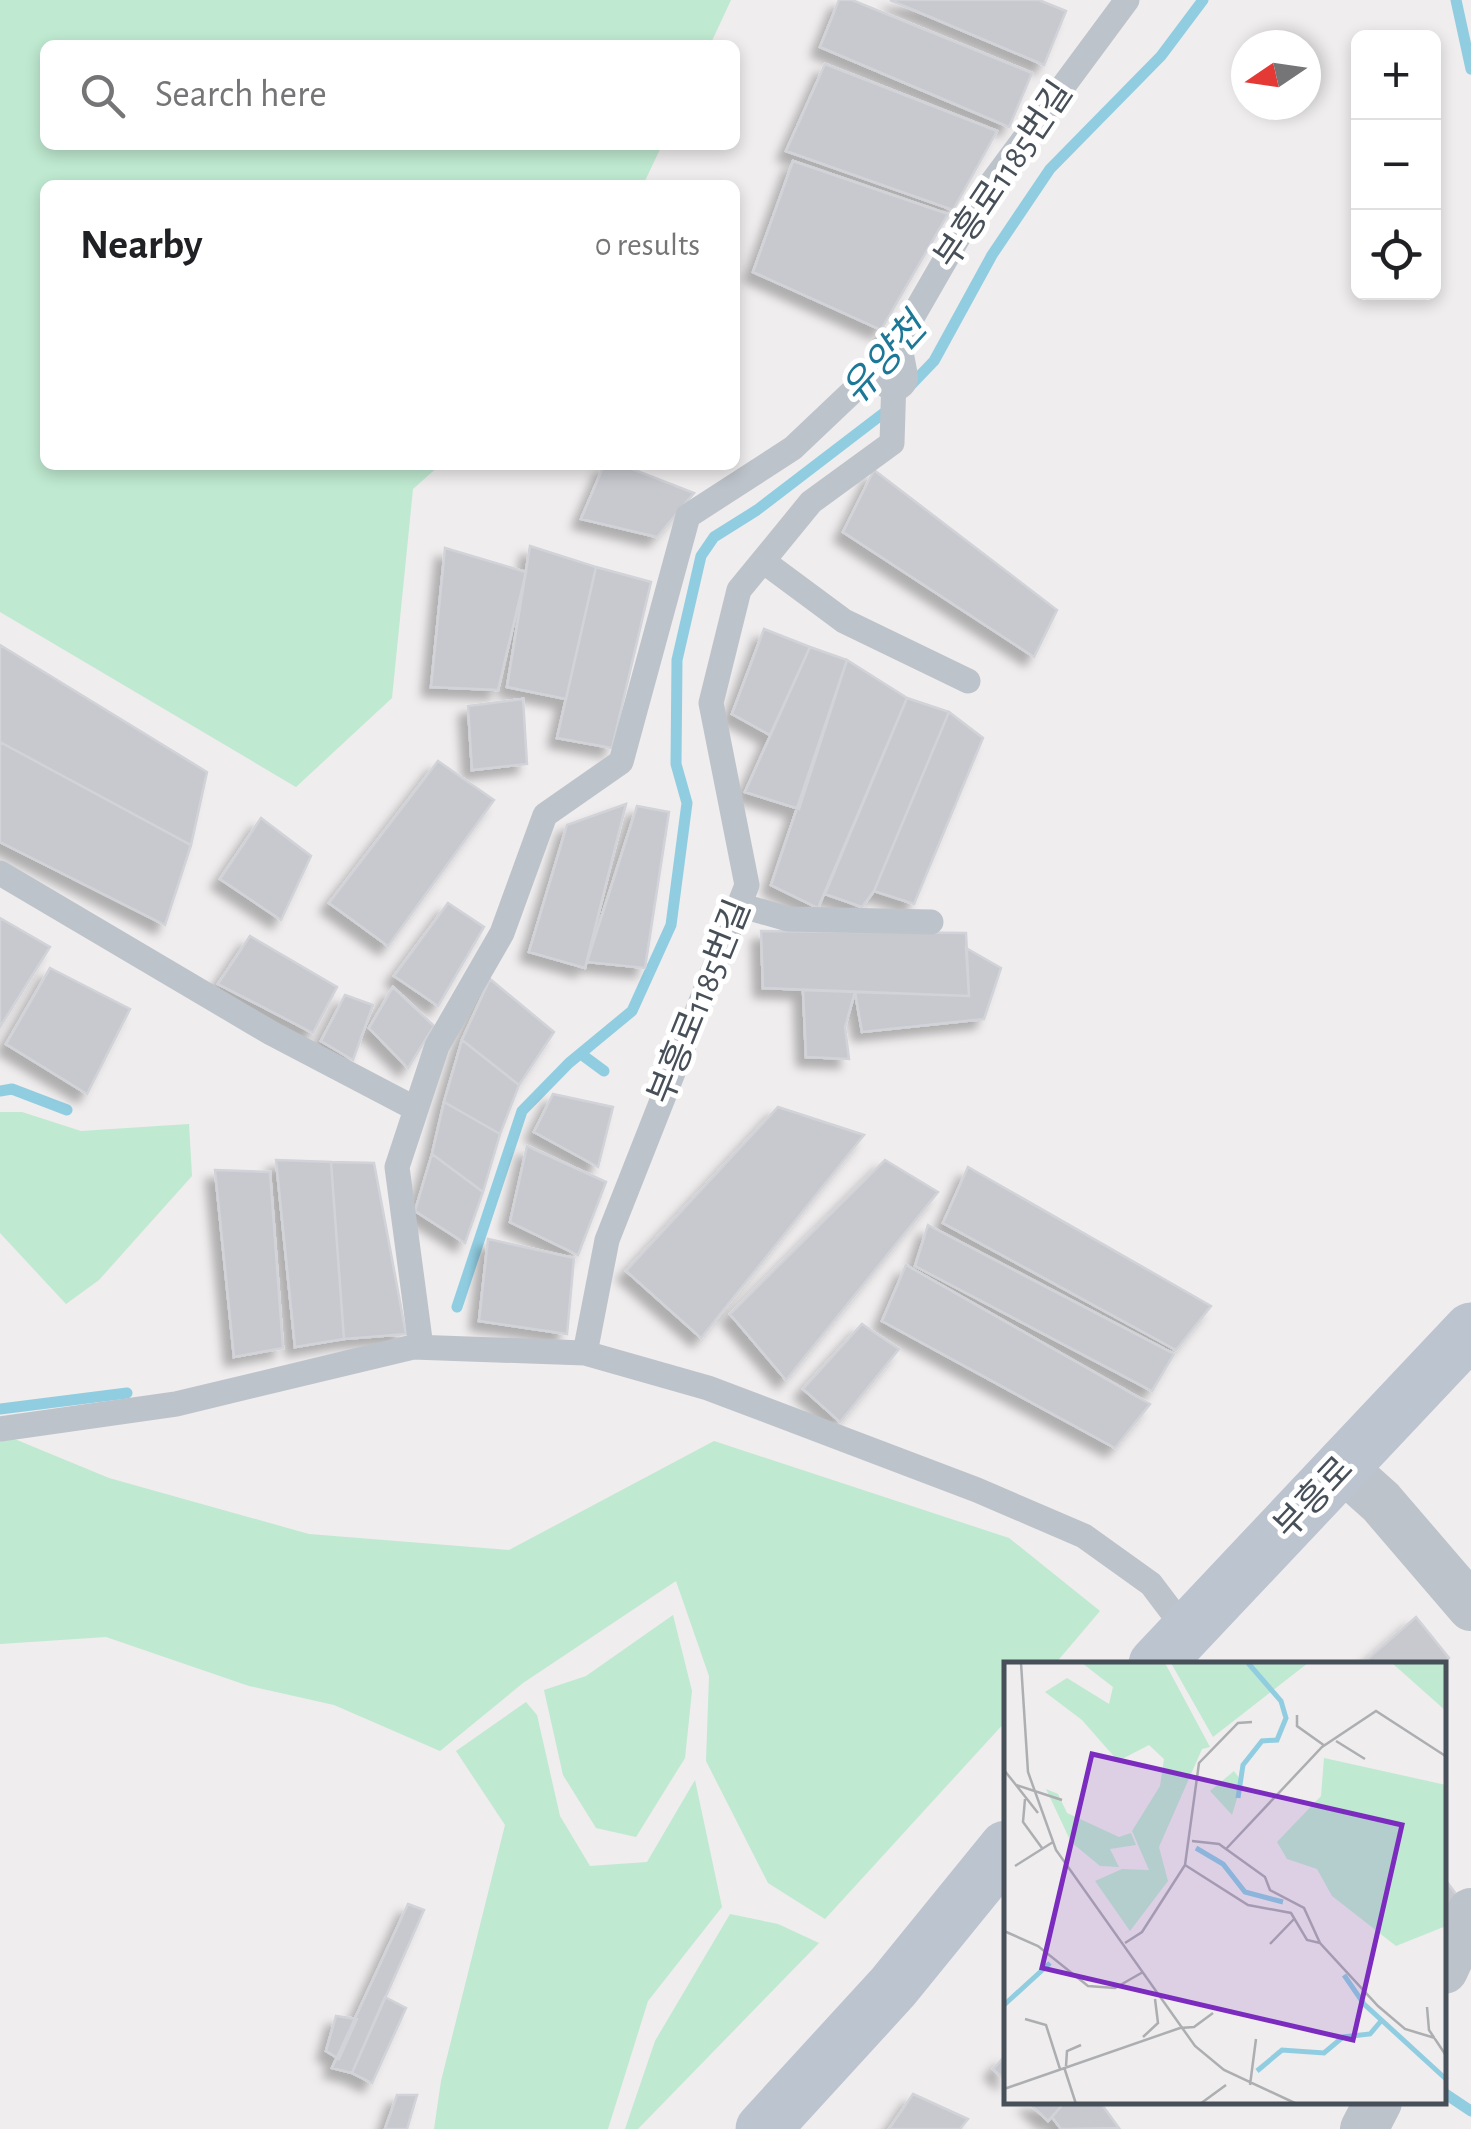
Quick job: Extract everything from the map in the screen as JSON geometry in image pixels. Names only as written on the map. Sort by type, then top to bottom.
[{"type":"main road","name":"부흥로","points":[[1170,1646],[1471,1330]]},
{"type":"main road","points":[[1392,1414],[1471,1366]]},
{"type":"main road","points":[[763,2129],[893,1987],[1004,1850]]},
{"type":"street","points":[[1343,1468],[1381,1502],[1471,1607]]},
{"type":"street","points":[[1446,1966],[1471,1912]]},
{"type":"street","points":[[1364,2129],[1377,2104]]},
{"type":"lane","name":"부흥로1185번길","points":[[422,1347],[397,1166],[437,1046],[502,933],[545,815],[621,762],[688,516],[794,448],[892,367],[982,196],[1128,0]]},
{"type":"lane","name":"부흥로1185번길","points":[[585,1353],[607,1240],[748,884],[711,702],[739,590],[811,502],[892,440],[892,367]]},
{"type":"lane","points":[[763,560],[844,620],[968,681]]},
{"type":"lane","points":[[0,873],[271,1033],[416,1109]]},
{"type":"lane","points":[[739,905],[788,919],[931,922]]},
{"type":"lane","points":[[0,1429],[176,1404],[422,1347],[585,1353],[708,1388],[977,1490],[1084,1536],[1151,1584],[1170,1646]]},
{"type":"green space","points":[[0,0],[731,0],[712,40],[40,40],[40,150],[660,150],[645,180],[40,180],[40,470],[434,470],[413,489],[392,698],[296,787],[0,612]]},
{"type":"green space","points":[[0,1112],[22,1112],[81,1131],[189,1124],[192,1176],[99,1280],[66,1304],[0,1233]]},
{"type":"green space","points":[[0,1433],[109,1478],[309,1534],[509,1550],[714,1441],[1009,1538],[1100,1611],[1057,1662],[1004,1662],[1004,1723],[825,1919],[768,1883],[706,1761],[709,1676],[676,1581],[523,1683],[440,1751],[334,1705],[249,1686],[106,1637],[0,1644]]},
{"type":"green space","points":[[673,1615],[692,1691],[685,1758],[636,1837],[596,1828],[563,1775],[544,1690],[586,1676]]},
{"type":"green space","points":[[526,1702],[537,1715],[560,1816],[590,1866],[647,1862],[695,1780],[722,1907],[648,2001],[608,2129],[434,2129],[441,2081],[505,1825],[456,1751]]},
{"type":"green space","points":[[730,1914],[778,1924],[819,1943],[638,2129],[625,2129],[655,2041]]},
{"type":"building","points":[[839,0],[852,0],[1032,73],[1009,127],[820,47]]},
{"type":"building","points":[[890,0],[1039,0],[1066,11],[1044,65]]},
{"type":"building","points":[[825,64],[997,131],[953,210],[786,151]]},
{"type":"building","points":[[793,161],[948,214],[881,330],[753,272]]},
{"type":"building","points":[[602,470],[635,470],[694,493],[657,537],[581,519]]},
{"type":"building","points":[[874,470],[1057,610],[1034,657],[843,532]]},
{"type":"building","points":[[530,546],[596,567],[566,699],[507,687]]},
{"type":"building","points":[[445,548],[526,572],[498,690],[431,687]]},
{"type":"building","points":[[596,567],[651,582],[612,748],[557,738]]},
{"type":"building","points":[[764,629],[810,647],[770,735],[732,714]]},
{"type":"building","points":[[0,645],[207,772],[191,845],[0,742]]},
{"type":"building","points":[[810,647],[847,660],[799,809],[745,792]]},
{"type":"building","points":[[847,660],[907,698],[818,908],[771,885]]},
{"type":"building","points":[[907,698],[949,712],[874,891],[862,907],[825,894]]},
{"type":"building","points":[[523,699],[527,764],[472,770],[468,706]]},
{"type":"building","points":[[949,712],[983,738],[914,904],[874,891]]},
{"type":"building","points":[[0,742],[191,845],[165,925],[0,842]]},
{"type":"building","points":[[438,761],[494,800],[388,946],[329,903]]},
{"type":"building","points":[[626,804],[585,968],[529,952],[567,825]]},
{"type":"building","points":[[637,806],[669,812],[645,968],[587,962]]},
{"type":"building","points":[[261,818],[311,856],[281,920],[220,879]]},
{"type":"building","points":[[448,903],[484,927],[438,1006],[394,976]]},
{"type":"building","points":[[0,918],[50,947],[0,1027]]},
{"type":"building","points":[[761,931],[966,933],[969,996],[763,988]]},
{"type":"building","points":[[250,936],[337,987],[313,1033],[218,984]]},
{"type":"building","points":[[966,948],[1001,968],[984,1019],[862,1032],[855,992],[969,996]]},
{"type":"building","points":[[50,968],[130,1009],[87,1094],[6,1044]]},
{"type":"building","points":[[490,979],[554,1032],[519,1085],[462,1040]]},
{"type":"building","points":[[393,987],[434,1026],[408,1068],[369,1028]]},
{"type":"building","points":[[803,990],[855,992],[845,1027],[849,1059],[806,1057]]},
{"type":"building","points":[[345,995],[373,1005],[353,1060],[321,1041]]},
{"type":"building","points":[[462,1040],[519,1085],[500,1134],[444,1102]]},
{"type":"building","points":[[553,1094],[613,1107],[598,1167],[534,1132]]},
{"type":"building","points":[[444,1102],[500,1134],[483,1192],[432,1154]]},
{"type":"building","points":[[778,1107],[864,1135],[701,1338],[626,1271]]},
{"type":"building","points":[[527,1146],[606,1182],[578,1255],[510,1222]]},
{"type":"building","points":[[432,1154],[483,1192],[465,1243],[415,1211]]},
{"type":"building","points":[[276,1160],[331,1162],[344,1339],[295,1347]]},
{"type":"building","points":[[885,1160],[938,1192],[786,1380],[730,1314]]},
{"type":"building","points":[[331,1162],[374,1163],[406,1334],[344,1339]]},
{"type":"building","points":[[968,1167],[1211,1306],[1176,1350],[943,1223]]},
{"type":"building","points":[[215,1170],[270,1172],[283,1348],[234,1357]]},
{"type":"building","points":[[928,1225],[1174,1354],[1152,1391],[915,1266]]},
{"type":"building","points":[[488,1239],[574,1258],[567,1334],[479,1321]]},
{"type":"building","points":[[906,1265],[1150,1404],[1115,1448],[882,1321]]},
{"type":"building","points":[[862,1324],[899,1349],[840,1422],[803,1389]]},
{"type":"building","points":[[1416,1617],[1449,1658],[1445,1662],[1364,1662]]},
{"type":"building","points":[[1446,1881],[1459,1898],[1446,1912]]},
{"type":"building","points":[[408,1904],[424,1910],[352,2073],[332,2068]]},
{"type":"building","points":[[385,1997],[406,2008],[372,2083],[352,2073]]},
{"type":"building","points":[[336,2016],[357,2019],[339,2059],[326,2051]]},
{"type":"building","points":[[1004,2057],[1004,2079],[993,2069]]},
{"type":"building","points":[[913,2094],[968,2119],[960,2129],[889,2129]]},
{"type":"building","points":[[397,2095],[417,2095],[407,2129],[385,2129]]},
{"type":"building","points":[[1030,2104],[1063,2104],[1048,2121]]},
{"type":"building","points":[[1063,2104],[1101,2104],[1119,2128],[1061,2129],[1052,2117]]},
{"type":"waterway","name":"유양천","points":[[908,388],[934,361],[992,255],[1050,169],[1161,56],[1203,0]]},
{"type":"waterway","points":[[1456,0],[1471,69]]},
{"type":"waterway","points":[[457,1307],[522,1111],[569,1063],[632,1011],[671,925],[687,803],[676,764],[677,660],[701,556],[714,537],[757,510],[889,409]]},
{"type":"waterway","points":[[581,1054],[604,1071]]},
{"type":"waterway","name":"유양천","points":[[0,1091],[12,1089],[67,1110]]},
{"type":"waterway","points":[[0,1409],[127,1393]]},
{"type":"waterway","points":[[1446,2094],[1471,2111]]}]
